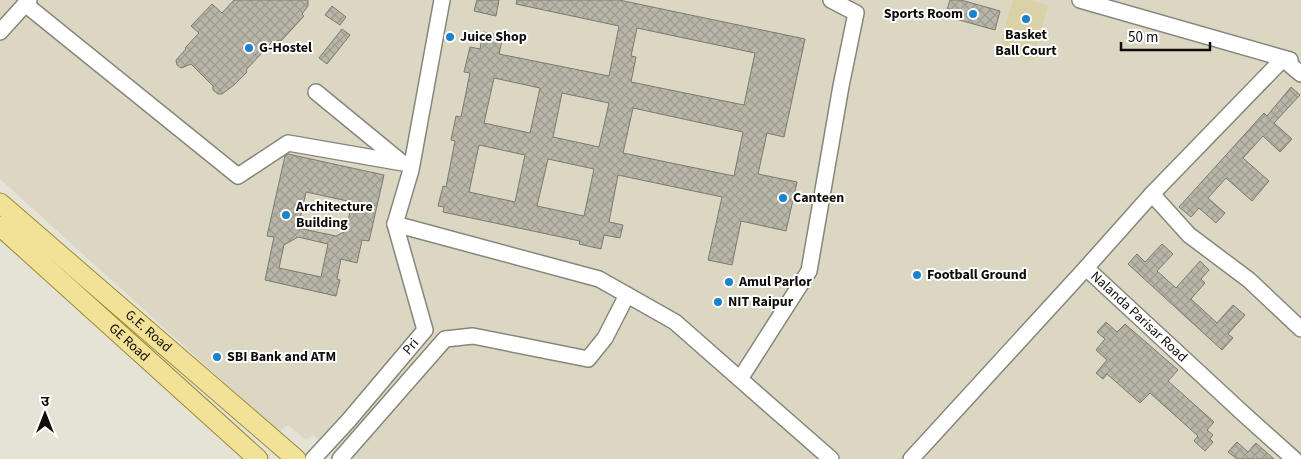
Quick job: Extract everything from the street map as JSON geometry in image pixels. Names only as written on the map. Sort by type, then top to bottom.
[{"type":"main road","name":"G.E. Road","points":[[0,203],[296,459]]},
{"type":"main road","name":"GE Road","points":[[0,226],[258,459]]},
{"type":"lane","points":[[442,0],[395,224],[599,279],[675,322],[831,459]]},
{"type":"lane","points":[[740,379],[810,271],[841,86],[856,13],[831,0]]},
{"type":"lane","points":[[1080,0],[1301,63]]},
{"type":"lane","points":[[0,32],[27,2],[238,176],[288,142],[407,166]]},
{"type":"lane","points":[[1283,59],[1301,74]]},
{"type":"lane","points":[[1086,268],[1152,194],[1283,59]]},
{"type":"lane","points":[[316,92],[407,166]]},
{"type":"lane","points":[[1152,194],[1189,236],[1249,280],[1301,329]]},
{"type":"lane","name":"Pri","points":[[313,459],[425,330],[395,224]]},
{"type":"lane","name":"Nalanda Parisar Road","points":[[910,459],[1086,268],[1294,459]]},
{"type":"lane","points":[[425,330],[445,339],[473,336],[588,359],[605,338],[627,295]]},
{"type":"lane","points":[[340,459],[445,339]]},
{"type":"shaded area","name":"NIT Raipur","points":[[0,0],[1301,0],[1301,459],[339,459],[313,435],[306,440],[288,425],[279,432],[0,179]]},
{"type":"shaded area","name":"Basket Ball Court","points":[[1013,0],[1029,0],[1048,5],[1033,60],[999,50]]},
{"type":"building","name":"G-Hostel","points":[[234,0],[308,0],[308,6],[302,14],[304,16],[280,42],[278,40],[274,45],[272,42],[234,85],[222,94],[218,94],[213,90],[213,86],[191,64],[181,68],[177,65],[176,60],[199,33],[191,26],[212,4],[222,13]]},
{"type":"building","points":[[477,0],[499,0],[496,16],[474,11]]},
{"type":"building","points":[[517,0],[619,0],[805,39],[784,137],[767,133],[758,174],[797,182],[786,231],[741,221],[732,265],[708,260],[722,197],[618,175],[609,222],[623,225],[620,238],[604,235],[601,249],[579,244],[580,241],[443,212],[444,207],[438,206],[443,186],[446,187],[455,141],[451,140],[456,116],[461,117],[470,73],[464,72],[470,47],[480,49],[483,32],[503,36],[499,54],[609,76],[619,26],[516,4]],"holes":[[[637,28],[755,53],[744,105],[631,82],[636,57],[631,56]],[[494,78],[540,88],[530,133],[484,123]],[[562,93],[609,103],[599,147],[553,137]],[[633,108],[743,132],[734,176],[623,153]],[[479,145],[525,155],[515,202],[469,192]],[[548,159],[594,169],[584,216],[537,206]]]},
{"type":"building","name":"Sports Room","points":[[950,0],[961,0],[1000,11],[995,30],[945,16]]},
{"type":"building","points":[[332,6],[346,17],[340,25],[325,15]]},
{"type":"building","points":[[342,29],[350,35],[327,64],[319,58]]},
{"type":"building","points":[[1291,87],[1300,95],[1274,123],[1292,139],[1280,152],[1263,136],[1243,158],[1269,181],[1252,201],[1226,178],[1208,198],[1225,213],[1216,223],[1199,208],[1191,217],[1179,207],[1264,113],[1267,116]]},
{"type":"building","name":"Architecture Building","points":[[288,154],[384,175],[369,241],[362,240],[357,263],[341,259],[337,279],[340,280],[336,296],[265,280],[274,237],[267,236],[285,156]],"holes":[[[306,192],[352,202],[346,231],[336,236],[298,228]],[[298,237],[328,244],[321,277],[279,268],[284,245]]]},
{"type":"building","points":[[1162,244],[1173,254],[1157,271],[1176,288],[1200,261],[1209,270],[1201,279],[1205,283],[1191,299],[1217,323],[1233,305],[1245,315],[1228,334],[1233,338],[1222,350],[1128,264],[1137,254],[1145,262]]},
{"type":"building","points":[[1106,322],[1117,332],[1125,324],[1178,370],[1168,381],[1214,422],[1207,430],[1213,435],[1210,439],[1213,442],[1205,451],[1194,441],[1198,436],[1150,393],[1140,403],[1107,374],[1103,379],[1096,373],[1107,360],[1096,350],[1105,339],[1097,332]]},
{"type":"building","points":[[1237,442],[1248,452],[1256,443],[1274,459],[1237,459],[1228,452]]},
{"type":"place","name":"Sports Room","points":[[973,14]]},
{"type":"place","name":"Basket Ball Court","points":[[1026,19]]},
{"type":"place","name":"Juice Shop","points":[[450,37]]},
{"type":"place","name":"G-Hostel","points":[[249,48]]},
{"type":"place","name":"Canteen","points":[[783,198]]},
{"type":"place","name":"Architecture Building","points":[[286,215]]},
{"type":"place","name":"Football Ground","points":[[917,275]]},
{"type":"place","name":"Amul Parlor","points":[[729,282]]},
{"type":"place","name":"NIT Raipur","points":[[718,302]]},
{"type":"place","name":"SBI Bank and ATM","points":[[217,357]]}]
